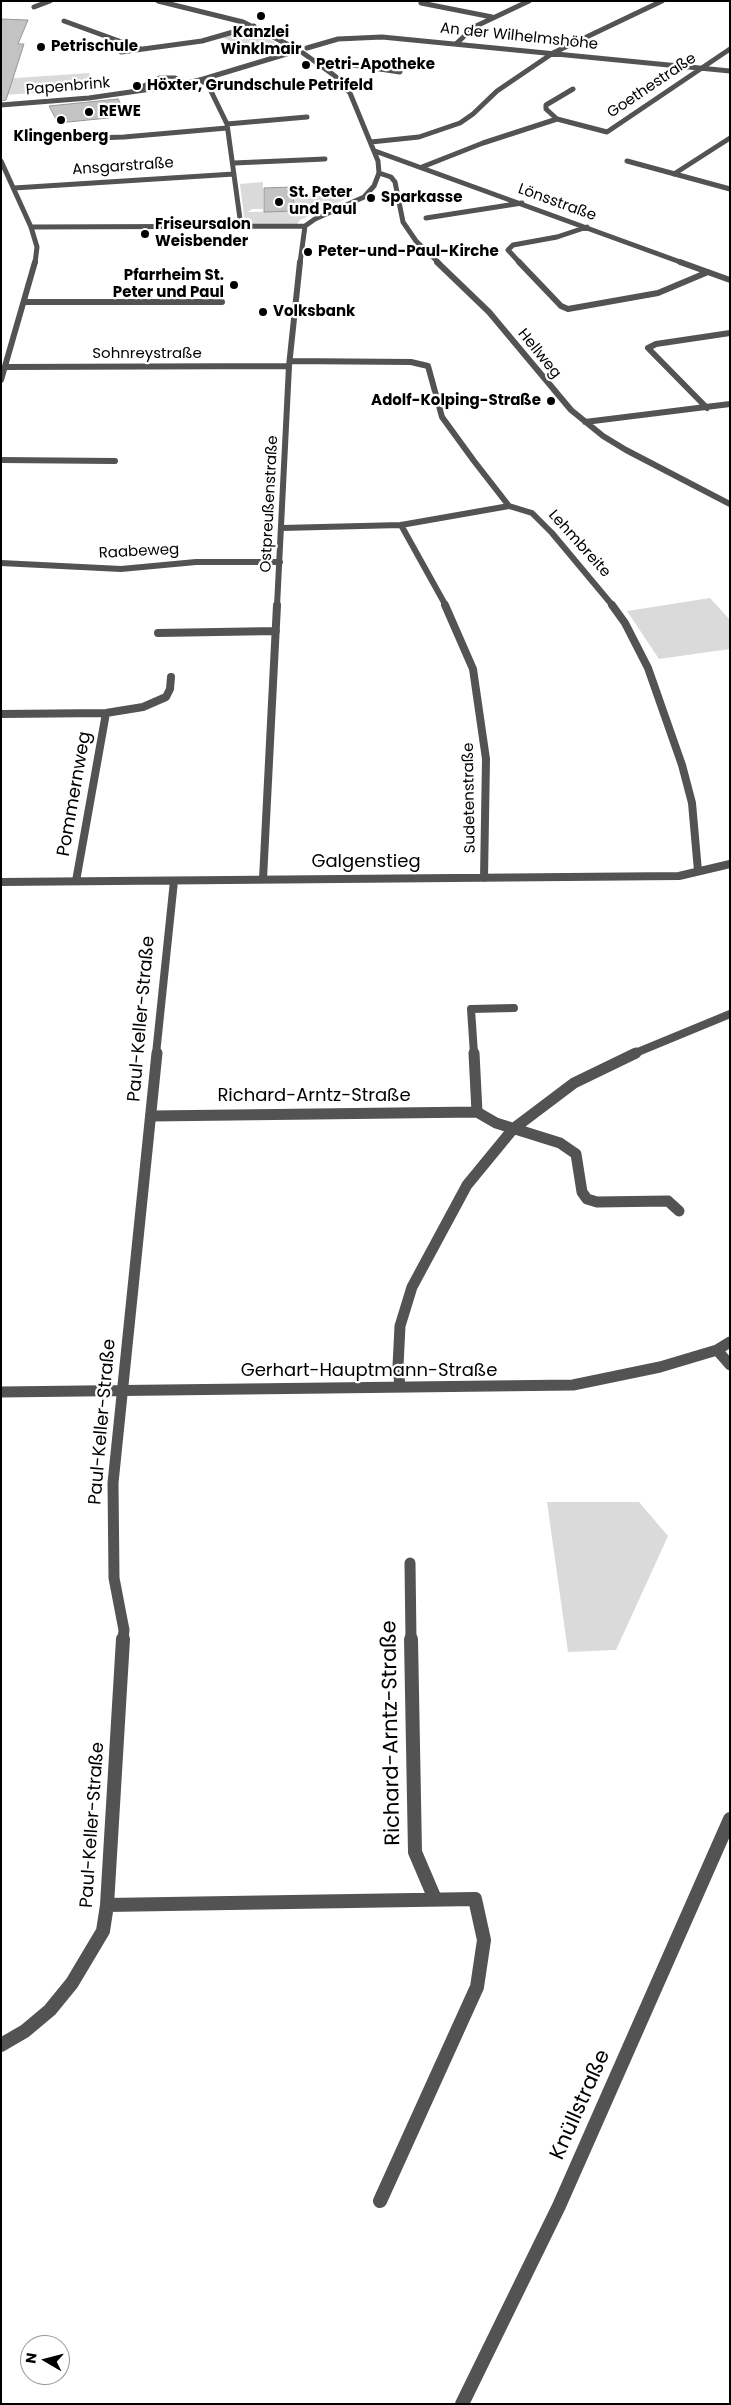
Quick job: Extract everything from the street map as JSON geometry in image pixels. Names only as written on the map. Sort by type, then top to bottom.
[{"type":"street","points":[[34,7],[50,1]]},
{"type":"street","points":[[158,1],[226,16],[254,26],[294,50]]},
{"type":"street","points":[[425,1],[421,3],[492,17]]},
{"type":"street","points":[[457,43],[474,27],[529,1]]},
{"type":"street","points":[[371,142],[419,137],[460,123],[473,114],[497,91],[553,54],[627,16],[662,1]]},
{"type":"street","points":[[64,21],[118,39],[141,49]]},
{"type":"street","points":[[121,52],[202,41],[254,26]]},
{"type":"street","name":"An der Wilhelmshöhe","points":[[294,50],[305,51],[338,38],[367,36],[457,43],[730,71]]},
{"type":"street","name":"Goethestraße","points":[[557,119],[607,132],[730,49]]},
{"type":"street","name":"Papenbrink","points":[[1,105],[89,98],[136,92],[200,80],[294,50]]},
{"type":"street","points":[[30,227],[305,226],[315,219],[364,197],[374,186],[379,173],[375,151],[350,93],[335,76],[305,51]]},
{"type":"street","points":[[321,66],[339,63],[400,72]]},
{"type":"street","name":"Papenbrink","points":[[136,92],[138,89],[160,78],[175,78],[184,83]]},
{"type":"street","points":[[200,80],[208,85],[227,126],[234,163],[241,226]]},
{"type":"street","points":[[422,167],[483,143],[557,119],[546,109],[546,105],[573,89]]},
{"type":"street","points":[[66,139],[124,137],[307,117]]},
{"type":"street","points":[[674,174],[730,138]]},
{"type":"street","name":"Lönsstraße","points":[[375,151],[523,203],[730,280]]},
{"type":"street","points":[[234,163],[325,159]]},
{"type":"street","points":[[1,161],[38,247],[38,255],[24,302],[10,338],[1,380]]},
{"type":"street","points":[[627,161],[730,189]]},
{"type":"street","name":"Hellweg","points":[[379,173],[391,177],[395,182],[403,222],[416,241],[488,312],[555,393],[585,422],[626,450],[730,504]]},
{"type":"street","name":"Ansgarstraße","points":[[14,188],[234,174]]},
{"type":"street","points":[[426,218],[523,203]]},
{"type":"street","name":"Ostpreußenstraße","points":[[263,878],[290,363],[305,226]]},
{"type":"street","points":[[586,227],[556,237],[514,245],[508,250],[561,306],[580,308],[636,298],[680,285],[708,272]]},
{"type":"street","points":[[24,302],[222,302]]},
{"type":"street","points":[[707,408],[648,348],[656,344],[730,333]]},
{"type":"street","points":[[282,528],[401,526],[509,506],[442,417],[428,366],[410,362],[290,363]]},
{"type":"street","name":"Sohnreystraße","points":[[5,367],[290,363]]},
{"type":"street","points":[[585,422],[730,404]]},
{"type":"street","points":[[1,460],[115,461]]},
{"type":"street","name":"Lehmbreite","points":[[509,506],[532,513],[552,533],[601,589],[625,623],[648,668],[682,765],[692,803],[698,871]]},
{"type":"street","name":"Sudetenstraße","points":[[401,526],[441,594],[473,669],[486,758],[484,878]]},
{"type":"street","name":"Raabeweg","points":[[1,563],[122,569],[196,562],[280,562]]},
{"type":"street","points":[[158,633],[276,631]]},
{"type":"street","name":"Pommernweg","points":[[1,714],[106,713],[156,703],[166,697],[170,689],[170,677]]},
{"type":"street","name":"Pommernweg","points":[[76,882],[106,713]]},
{"type":"street","name":"Galgenstieg","points":[[1,882],[174,881],[263,878],[679,876],[730,864]]},
{"type":"street","name":"Paul-Keller-Straße","points":[[1,2044],[24,2031],[50,2010],[72,1983],[103,1931],[107,1904],[124,1630],[114,1578],[113,1483],[142,1191],[152,1116],[174,881]]},
{"type":"street","points":[[478,1112],[471,1009],[514,1008]]},
{"type":"street","points":[[400,1387],[398,1366],[400,1326],[412,1287],[468,1185],[513,1128],[574,1083],[613,1062],[730,1014]]},
{"type":"street","name":"Richard-Arntz-Straße","points":[[152,1116],[478,1112],[496,1123],[560,1143],[576,1154],[582,1192],[587,1199],[597,1202],[668,1201],[679,1211]]},
{"type":"street","name":"Gerhart-Hauptmann-Straße","points":[[1,1392],[123,1389],[534,1387],[573,1385],[660,1367],[716,1350],[730,1342]]},
{"type":"street","points":[[716,1350],[730,1365]]},
{"type":"street","name":"Richard-Arntz-Straße","points":[[410,1562],[415,1852],[435,1899]]},
{"type":"street","name":"Knüllstraße","points":[[462,2404],[560,2206],[730,1819]]},
{"type":"street","points":[[107,1904],[475,1899],[484,1940],[477,1987],[380,2201]]},
{"type":"shaded area","points":[[249,29],[265,36],[283,48],[276,49],[263,44],[246,48],[222,37]]},
{"type":"shaded area","points":[[89,73],[96,89],[2,95],[1,79]]},
{"type":"shaded area","points":[[263,182],[263,209],[252,209],[248,212],[307,211],[306,208],[295,209],[294,196],[354,195],[300,220],[296,225],[245,224],[240,184]]},
{"type":"shaded area","points":[[710,598],[730,620],[730,649],[659,659],[627,611]]},
{"type":"shaded area","points":[[547,1502],[639,1502],[668,1536],[616,1650],[568,1652]]},
{"type":"building","name":"Petrischule","points":[[1,19],[28,20],[18,44],[24,44],[6,100],[1,101]]},
{"type":"building","name":"REWE","points":[[118,99],[128,116],[58,123],[49,106]]},
{"type":"building","name":"St. Peter und Paul","points":[[292,187],[295,211],[264,212],[264,188]]},
{"type":"place","name":"Kanzlei Winklmair","points":[[261,16]]},
{"type":"place","name":"Petrischule","points":[[41,47]]},
{"type":"place","name":"Petri-Apotheke","points":[[306,65]]},
{"type":"place","name":"Höxter, Grundschule Petrifeld","points":[[137,86]]},
{"type":"place","name":"REWE","points":[[89,112]]},
{"type":"place","name":"Klingenberg","points":[[61,120]]},
{"type":"place","name":"Sparkasse","points":[[371,198]]},
{"type":"place","name":"St. Peter und Paul","points":[[279,202]]},
{"type":"place","name":"Friseursalon Weisbender","points":[[145,234]]},
{"type":"place","name":"Peter-und-Paul-Kirche","points":[[308,252]]},
{"type":"place","name":"Pfarrheim St. Peter und Paul","points":[[234,285]]},
{"type":"place","name":"Volksbank","points":[[263,312]]},
{"type":"place","name":"Adolf-Kolping-Straße","points":[[551,401]]}]
